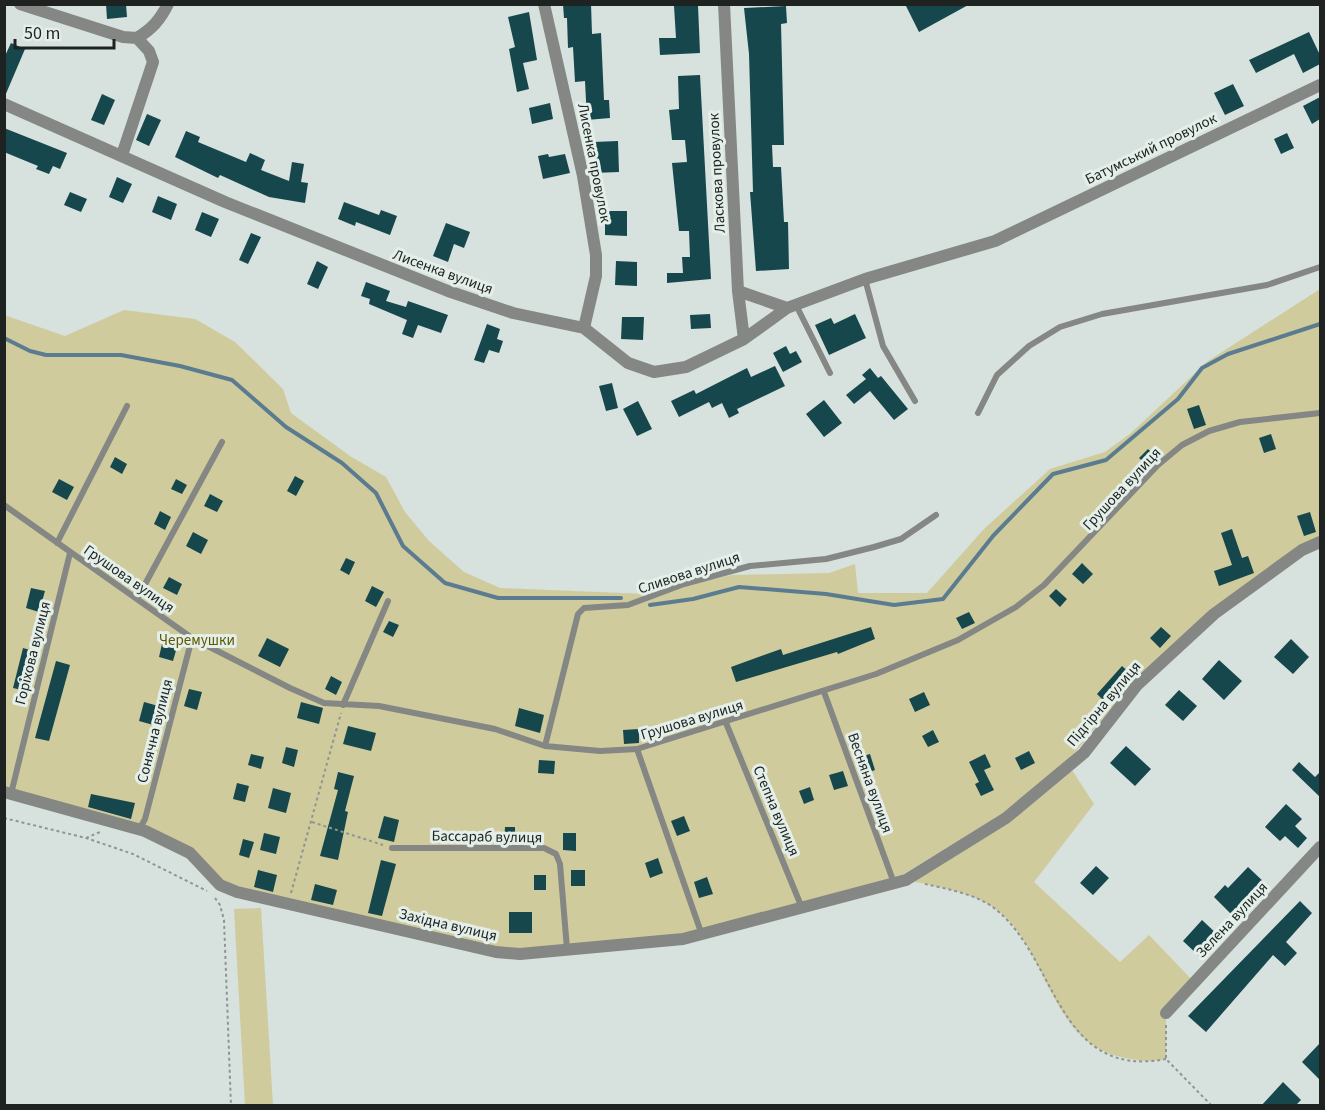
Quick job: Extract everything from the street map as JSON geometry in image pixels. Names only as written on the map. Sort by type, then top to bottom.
[{"type":"street","points":[[20,4],[123,37],[137,38],[149,31],[161,18],[168,4]]},
{"type":"street","name":"Лисенка провулок","points":[[544,4],[583,176],[596,255],[596,276],[584,328]]},
{"type":"street","name":"Ласкова провулок","points":[[724,4],[738,291],[744,339]]},
{"type":"street","points":[[122,154],[153,62],[149,51],[137,38]]},
{"type":"street","name":"Батумський провулок","points":[[865,279],[995,241],[1320,85]]},
{"type":"street","name":"Лисенка вулиця","points":[[4,104],[122,154],[225,202],[448,291],[513,313],[584,328],[628,363],[654,372],[686,367],[744,339],[792,306],[865,279]]},
{"type":"street","points":[[738,291],[792,306]]},
{"type":"street","name":"Підгірна вулиця","points":[[900,881],[1006,818],[1084,753],[1137,685],[1214,614],[1302,550],[1320,542]]},
{"type":"street","name":"Західна вулиця","points":[[8,793],[139,830],[190,853],[220,885],[237,892],[496,952],[520,954],[682,939],[900,881]]},
{"type":"street","name":"Зелена вулиця","points":[[1166,1013],[1320,847]]},
{"type":"lane","points":[[978,413],[998,375],[1029,346],[1060,327],[1102,314],[1267,285],[1320,267]]},
{"type":"lane","points":[[865,279],[883,346],[915,401]]},
{"type":"lane","points":[[792,306],[830,373]]},
{"type":"lane","points":[[57,543],[127,406]]},
{"type":"lane","name":"Грушова вулиця","points":[[4,505],[192,638],[324,703],[379,706],[495,729],[545,746],[600,751],[637,749],[824,692],[928,654],[1016,607],[1059,571],[1158,465],[1182,445],[1209,431],[1240,422],[1320,413]]},
{"type":"lane","points":[[137,599],[222,442]]},
{"type":"lane","name":"Сливова вулиця","points":[[545,746],[578,615],[584,608],[628,605],[684,584],[750,566],[826,560],[901,539],[936,515]]},
{"type":"lane","name":"Горіхова вулиця","points":[[8,793],[70,553]]},
{"type":"lane","points":[[343,705],[388,601]]},
{"type":"lane","name":"Сонячна вулиця","points":[[139,830],[145,819],[192,638]]},
{"type":"lane","name":"Весняна вулиця","points":[[824,692],[900,881]]},
{"type":"lane","name":"Степна вулиця","points":[[726,723],[802,908]]},
{"type":"lane","points":[[637,749],[702,935]]},
{"type":"lane","name":"Бассараб вулиця","points":[[392,848],[544,848],[556,854],[560,864],[567,949]]},
{"type":"path","points":[[287,904],[343,705]]},
{"type":"path","points":[[4,818],[86,838],[133,854],[212,894],[220,906],[224,920],[231,1106]]},
{"type":"path","points":[[310,821],[392,848]]},
{"type":"path","points":[[900,881],[954,891],[993,907],[1020,932],[1060,1008],[1079,1036],[1110,1054],[1146,1063],[1166,1059]]},
{"type":"path","points":[[212,894],[237,892]]},
{"type":"path","points":[[1166,1013],[1166,1059],[1212,1106]]},
{"type":"green space","name":"Черемушки","points":[[1320,289],[1320,537],[1211,610],[1133,682],[1068,761],[1002,814],[902,875],[683,935],[522,949],[498,948],[238,887],[223,881],[194,849],[5,786],[4,315],[65,336],[124,310],[195,319],[235,342],[283,389],[291,413],[350,456],[386,477],[405,512],[429,541],[464,572],[500,588],[646,594],[732,575],[829,573],[855,564],[858,593],[927,593],[984,529],[1050,469],[1105,452],[1131,433],[1208,361]]},
{"type":"green space","points":[[1070,767],[1094,804],[1034,882],[1120,962],[1149,935],[1194,982],[1166,1013],[1166,1059],[1149,1061],[1121,1057],[1097,1047],[1078,1032],[1063,1012],[1026,944],[1012,924],[993,907],[962,893],[906,880],[1006,818]]},
{"type":"green space","points":[[261,908],[273,1105],[245,1105],[234,909]]},
{"type":"building","points":[[106,4],[126,4],[127,17],[107,19]]},
{"type":"building","points":[[563,4],[591,4],[592,34],[601,33],[604,100],[609,100],[610,118],[587,120],[585,81],[575,82],[573,47],[568,48],[567,18],[564,18]]},
{"type":"building","points":[[905,4],[970,4],[919,32]]},
{"type":"building","points":[[698,5],[700,53],[660,55],[659,38],[676,38],[674,6]]},
{"type":"building","points":[[786,6],[787,23],[781,24],[784,145],[772,145],[773,167],[781,167],[784,222],[788,222],[789,269],[756,271],[750,192],[753,192],[749,54],[744,8]]},
{"type":"building","points":[[529,12],[537,60],[523,63],[529,89],[517,92],[509,49],[515,47],[508,17]]},
{"type":"building","points":[[1309,32],[1320,55],[1320,64],[1303,73],[1294,54],[1256,73],[1249,60]]},
{"type":"building","points":[[11,43],[25,49],[5,96],[4,58]]},
{"type":"building","points":[[700,75],[711,279],[667,283],[667,273],[683,273],[682,257],[690,257],[689,231],[679,231],[672,163],[687,162],[685,140],[672,140],[669,110],[679,109],[678,76]]},
{"type":"building","points":[[1233,84],[1244,106],[1225,115],[1214,93]]},
{"type":"building","points":[[102,94],[115,100],[104,125],[91,120]]},
{"type":"building","points":[[1320,97],[1320,119],[1312,124],[1303,106]]},
{"type":"building","points":[[550,103],[553,119],[532,124],[529,108]]},
{"type":"building","points":[[147,114],[161,120],[149,146],[136,140]]},
{"type":"building","points":[[4,128],[67,153],[60,169],[53,166],[49,174],[36,169],[38,166],[4,152]]},
{"type":"building","points":[[186,131],[200,137],[198,142],[246,162],[250,153],[265,160],[261,170],[289,181],[292,162],[304,164],[301,182],[308,183],[305,203],[269,197],[220,175],[218,178],[175,157]]},
{"type":"building","points":[[1287,133],[1294,148],[1281,154],[1274,139]]},
{"type":"building","points":[[618,141],[619,172],[594,173],[593,142]]},
{"type":"building","points":[[548,154],[549,157],[565,154],[570,173],[543,179],[538,156]]},
{"type":"building","points":[[117,177],[132,184],[123,203],[109,197]]},
{"type":"building","points":[[70,192],[87,199],[81,212],[64,205]]},
{"type":"building","points":[[158,196],[177,204],[171,220],[152,212]]},
{"type":"building","points":[[344,202],[379,215],[381,210],[397,216],[390,235],[356,222],[355,226],[338,219]]},
{"type":"building","points":[[605,211],[627,211],[627,236],[605,235]]},
{"type":"building","points":[[202,212],[219,219],[211,237],[195,230]]},
{"type":"building","points":[[446,223],[470,232],[464,248],[454,244],[448,262],[433,256]]},
{"type":"building","points":[[251,233],[261,237],[248,264],[239,260]]},
{"type":"building","points":[[317,261],[328,267],[318,289],[307,284]]},
{"type":"building","points":[[616,261],[637,262],[637,286],[615,285]]},
{"type":"building","points":[[366,282],[390,291],[386,301],[406,307],[408,301],[448,315],[441,333],[418,325],[413,338],[402,334],[407,320],[369,304],[370,299],[361,296]]},
{"type":"building","points":[[710,314],[711,328],[691,329],[690,315]]},
{"type":"building","points":[[855,314],[866,338],[829,355],[815,325],[831,318],[834,324]]},
{"type":"building","points":[[622,317],[644,317],[643,340],[621,339]]},
{"type":"building","points":[[487,324],[500,329],[497,339],[503,341],[499,353],[489,350],[484,363],[474,360]]},
{"type":"building","points":[[786,346],[790,354],[796,351],[802,362],[783,372],[773,353]]},
{"type":"building","points":[[775,366],[785,386],[737,409],[739,413],[729,418],[722,403],[712,408],[709,402],[679,417],[671,401],[694,390],[696,394],[747,368],[751,377]]},
{"type":"building","points":[[870,368],[878,378],[881,376],[908,409],[894,420],[870,391],[854,404],[846,395],[866,379],[862,375]]},
{"type":"building","points":[[612,383],[618,408],[606,411],[599,386]]},
{"type":"building","points":[[824,400],[842,423],[824,437],[806,414]]},
{"type":"building","points":[[638,401],[652,429],[637,436],[623,409]]},
{"type":"building","points":[[1199,405],[1206,425],[1194,429],[1187,409]]},
{"type":"building","points":[[1271,434],[1276,449],[1264,453],[1259,438]]},
{"type":"building","points":[[1148,449],[1156,457],[1148,466],[1139,458]]},
{"type":"building","points":[[115,457],[127,464],[122,474],[110,467]]},
{"type":"building","points":[[295,476],[304,481],[296,496],[287,491]]},
{"type":"building","points":[[59,479],[74,487],[67,500],[52,492]]},
{"type":"building","points":[[176,479],[187,485],[182,494],[171,489]]},
{"type":"building","points":[[210,494],[223,501],[217,512],[204,506]]},
{"type":"building","points":[[160,511],[171,517],[165,530],[154,524]]},
{"type":"building","points":[[1310,512],[1316,532],[1304,536],[1297,516]]},
{"type":"building","points":[[1232,529],[1242,558],[1248,556],[1254,573],[1219,586],[1214,571],[1232,565],[1221,533]]},
{"type":"building","points":[[193,532],[208,540],[201,554],[186,546]]},
{"type":"building","points":[[346,558],[355,562],[349,575],[340,570]]},
{"type":"building","points":[[1082,563],[1093,574],[1083,584],[1072,574]]},
{"type":"building","points":[[169,577],[182,584],[177,595],[163,588]]},
{"type":"building","points":[[372,586],[384,592],[376,607],[365,601]]},
{"type":"building","points":[[31,588],[45,591],[39,612],[26,608]]},
{"type":"building","points":[[1056,589],[1067,599],[1060,607],[1049,596]]},
{"type":"building","points":[[969,612],[975,623],[962,629],[956,618]]},
{"type":"building","points":[[389,621],[399,625],[393,637],[383,632]]},
{"type":"building","points":[[871,627],[875,639],[838,654],[837,652],[736,682],[731,667],[781,649],[783,655]]},
{"type":"building","points":[[1161,627],[1171,636],[1160,648],[1150,638]]},
{"type":"building","points":[[267,638],[289,649],[280,667],[258,656]]},
{"type":"building","points":[[1291,639],[1309,657],[1293,674],[1274,657]]},
{"type":"building","points":[[162,644],[177,647],[173,661],[159,657]]},
{"type":"building","points":[[23,648],[37,652],[26,691],[13,688]]},
{"type":"building","points":[[1219,660],[1242,681],[1224,700],[1202,679]]},
{"type":"building","points":[[56,661],[70,665],[49,741],[35,738]]},
{"type":"building","points":[[1122,666],[1132,675],[1105,702],[1097,694]]},
{"type":"building","points":[[331,676],[342,682],[336,695],[325,689]]},
{"type":"building","points":[[189,689],[202,692],[197,710],[184,706]]},
{"type":"building","points":[[1179,690],[1197,706],[1183,721],[1165,705]]},
{"type":"building","points":[[924,692],[930,705],[915,712],[909,699]]},
{"type":"building","points":[[144,702],[162,707],[157,726],[139,721]]},
{"type":"building","points":[[301,702],[323,708],[319,724],[297,718]]},
{"type":"building","points":[[519,708],[544,715],[540,733],[515,726]]},
{"type":"building","points":[[348,726],[376,733],[371,751],[343,744]]},
{"type":"building","points":[[639,729],[639,743],[624,744],[623,730]]},
{"type":"building","points":[[933,730],[939,742],[928,747],[922,736]]},
{"type":"building","points":[[1126,746],[1151,769],[1135,786],[1110,763]]},
{"type":"building","points":[[286,747],[298,750],[294,767],[282,763]]},
{"type":"building","points":[[1029,751],[1035,763],[1021,770],[1015,758]]},
{"type":"building","points":[[251,754],[264,757],[261,769],[248,765]]},
{"type":"building","points":[[870,754],[875,770],[862,775],[856,758]]},
{"type":"building","points":[[985,754],[991,767],[984,770],[994,790],[981,796],[975,784],[979,782],[969,762]]},
{"type":"building","points":[[539,760],[555,761],[554,774],[538,773]]},
{"type":"building","points":[[1299,762],[1315,777],[1320,772],[1320,797],[1292,770]]},
{"type":"building","points":[[843,771],[848,786],[834,790],[829,775]]},
{"type":"building","points":[[338,772],[354,776],[345,811],[348,812],[338,860],[320,856],[338,790],[334,789]]},
{"type":"building","points":[[237,783],[249,786],[245,802],[233,799]]},
{"type":"building","points":[[810,787],[814,800],[804,804],[799,791]]},
{"type":"building","points":[[273,788],[291,793],[286,813],[268,808]]},
{"type":"building","points":[[91,794],[135,803],[131,819],[88,807]]},
{"type":"building","points":[[1286,804],[1302,819],[1295,826],[1307,838],[1298,848],[1285,836],[1280,841],[1265,827]]},
{"type":"building","points":[[384,816],[399,820],[394,842],[378,838]]},
{"type":"building","points":[[684,816],[690,831],[677,836],[671,821]]},
{"type":"building","points":[[505,827],[515,827],[515,842],[504,842]]},
{"type":"building","points":[[264,833],[280,837],[276,854],[260,850]]},
{"type":"building","points":[[563,833],[576,833],[576,851],[563,850]]},
{"type":"building","points":[[243,839],[254,842],[249,858],[239,855]]},
{"type":"building","points":[[658,858],[663,873],[650,878],[645,863]]},
{"type":"building","points":[[381,860],[396,864],[382,916],[368,913]]},
{"type":"building","points":[[1096,866],[1109,878],[1093,895],[1080,883]]},
{"type":"building","points":[[1248,867],[1266,884],[1236,919],[1214,897],[1225,885],[1228,888]]},
{"type":"building","points":[[258,870],[277,875],[273,892],[254,887]]},
{"type":"building","points":[[571,870],[585,870],[585,886],[571,886]]},
{"type":"building","points":[[534,875],[546,875],[546,890],[534,890]]},
{"type":"building","points":[[707,877],[713,894],[699,898],[694,882]]},
{"type":"building","points":[[315,884],[337,890],[333,905],[311,900]]},
{"type":"building","points":[[1300,901],[1312,913],[1286,942],[1297,953],[1285,966],[1273,955],[1206,1032],[1188,1016]]},
{"type":"building","points":[[509,912],[532,912],[532,933],[509,933]]},
{"type":"building","points":[[1202,920],[1218,935],[1199,956],[1183,941]]},
{"type":"building","points":[[1320,1043],[1320,1080],[1302,1062]]},
{"type":"building","points":[[1283,1082],[1301,1100],[1295,1106],[1261,1106]]},
{"type":"waterway","points":[[650,605],[693,599],[739,587],[826,594],[894,605],[943,599],[993,536],[1053,474],[1106,460],[1178,399],[1202,368],[1228,354],[1320,324]]},
{"type":"waterway","points":[[4,338],[30,351],[46,355],[121,355],[180,366],[232,380],[286,427],[342,463],[376,493],[403,546],[445,583],[498,598],[621,598]]}]
